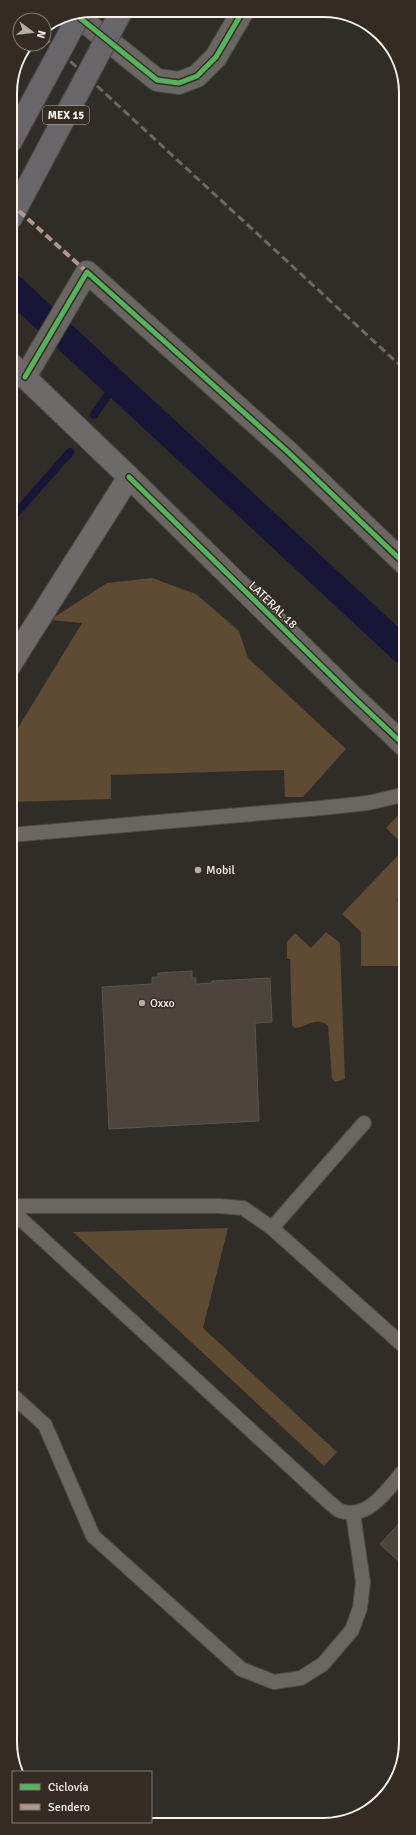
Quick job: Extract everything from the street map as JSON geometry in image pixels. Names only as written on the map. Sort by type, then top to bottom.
[{"type":"highway","name":"MEX 15","points":[[17,207],[118,17]]},
{"type":"highway","name":"MEX 15","points":[[17,130],[77,19]]},
{"type":"main road","name":"LATERAL 18","points":[[24,366],[129,477]]},
{"type":"main road","points":[[17,654],[129,477]]},
{"type":"street","points":[[81,19],[157,80],[179,83],[197,76],[216,57],[239,17]]},
{"type":"street","points":[[24,366],[77,292],[87,272],[288,452],[399,558]]},
{"type":"street","name":"LATERAL 18","points":[[129,477],[354,698],[399,740]]},
{"type":"lane","points":[[17,834],[321,808],[368,803],[399,796]]},
{"type":"lane","points":[[272,1228],[364,1123]]},
{"type":"lane","points":[[17,1206],[219,1206],[243,1208],[272,1228],[399,1342]]},
{"type":"lane","points":[[17,1216],[331,1504],[341,1511],[353,1513],[365,1509],[376,1502],[399,1476]]},
{"type":"lane","points":[[17,1399],[45,1425],[93,1536],[241,1669],[274,1682],[301,1678],[323,1664],[352,1630],[360,1608],[363,1582],[353,1513]]},
{"type":"shaded area","points":[[152,578],[196,594],[239,631],[248,658],[346,749],[303,797],[285,797],[284,770],[111,775],[111,799],[17,802],[17,730],[82,623],[50,620],[107,583]]},
{"type":"shaded area","points":[[399,814],[399,840],[386,828]]},
{"type":"shaded area","points":[[399,854],[399,895],[394,900],[399,904],[399,966],[361,966],[361,932],[342,914]]},
{"type":"shaded area","points":[[326,932],[340,943],[345,1079],[336,1082],[332,1079],[328,1026],[320,1022],[295,1028],[292,1025],[290,959],[287,959],[287,942],[295,933],[311,948]]},
{"type":"shaded area","points":[[228,1228],[203,1328],[337,1452],[324,1466],[73,1232]]},
{"type":"building","points":[[399,895],[399,904],[394,900]]},
{"type":"building","points":[[192,971],[192,978],[196,978],[196,984],[212,983],[212,981],[270,978],[272,1022],[255,1023],[259,1121],[109,1129],[102,987],[152,984],[152,977],[158,977],[158,973]]},
{"type":"building","points":[[399,1524],[399,1562],[380,1544]]},
{"type":"waterway","points":[[17,292],[399,646]]},
{"type":"waterway","points":[[94,415],[116,383]]},
{"type":"waterway","points":[[17,512],[70,452]]},
{"type":"railway","points":[[52,44],[399,364]]},
{"type":"marked path","points":[[17,209],[87,272]]},
{"type":"cycle path","points":[[81,19],[157,80],[179,83],[197,76],[216,57],[239,17]]},
{"type":"cycle path","points":[[25,377],[87,272],[288,452],[399,558]]},
{"type":"cycle path","points":[[129,477],[399,740]]},
{"type":"place","name":"Mobil","points":[[198,870]]},
{"type":"place","name":"Oxxo","points":[[142,1003]]}]
